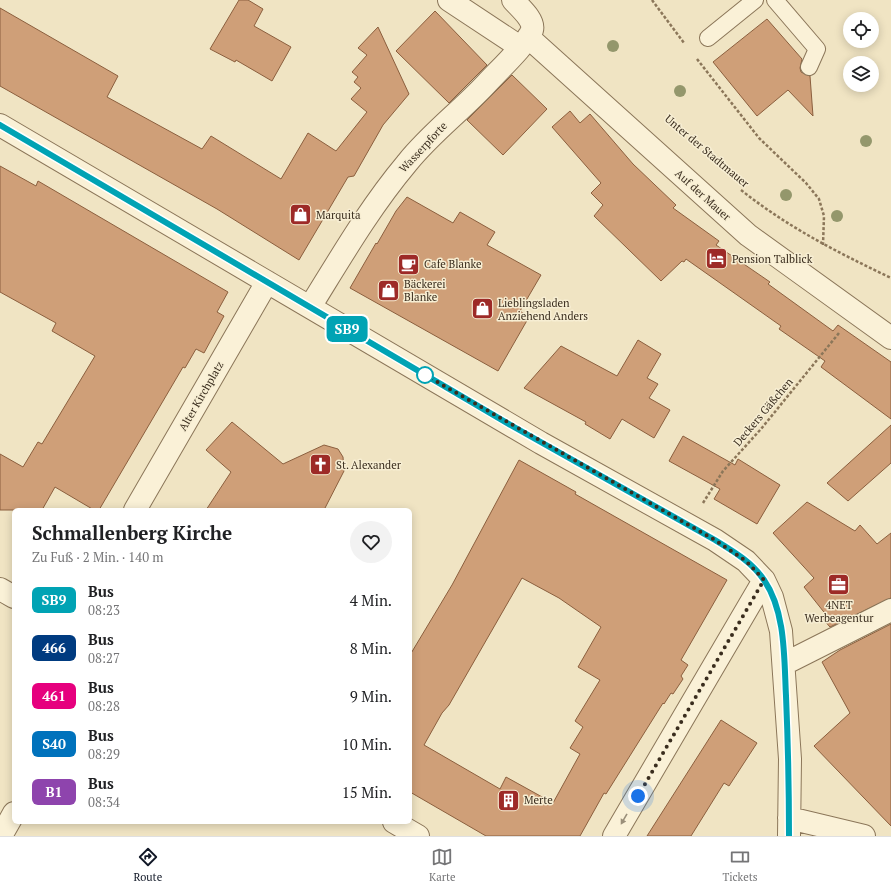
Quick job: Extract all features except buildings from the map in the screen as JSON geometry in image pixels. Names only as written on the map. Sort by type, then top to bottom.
[{"type":"street","name":"Auf der Mauer","points":[[449,0],[524,42],[748,235],[891,338]]},
{"type":"street","points":[[513,0],[528,17],[532,25],[532,30],[524,42]]},
{"type":"street","name":"Wasserpforte","points":[[310,307],[358,230],[407,162],[431,136],[478,92],[524,42]]},
{"type":"street","points":[[0,126],[534,439],[737,553],[764,580],[772,597],[777,614],[784,664],[790,759],[789,827],[864,836]]},
{"type":"street","name":"Alter Kirchplatz","points":[[136,508],[267,282]]},
{"type":"street","points":[[614,836],[764,580]]},
{"type":"street","points":[[0,589],[12,596]]},
{"type":"street","points":[[784,664],[891,610]]},
{"type":"street","points":[[1,836],[12,817]]},
{"type":"street","points":[[397,824],[418,836]]},
{"type":"lane","points":[[708,38],[755,0]]},
{"type":"lane","points":[[775,0],[817,49],[809,67]]},
{"type":"path","points":[[652,0],[686,46]]},
{"type":"path","points":[[696,58],[759,138],[806,183],[819,199],[824,216],[823,245]]},
{"type":"path","name":"Unter der Stadtmauer","points":[[736,186],[790,226],[823,245],[891,278]]},
{"type":"path","name":"Deckers Gäßchen","points":[[690,526],[722,471],[761,429],[855,313]]},
{"type":"bus line","name":"SB9","points":[[0,125],[514,427],[715,540],[737,553],[746,561],[764,580],[772,597],[781,631],[790,759],[789,836]]},
{"type":"place","name":"Marquita","points":[[301,215]]},
{"type":"place","name":"Pension Talblick","points":[[716,259]]},
{"type":"place","name":"Cafe Blanke","points":[[409,264]]},
{"type":"place","name":"Bäckerei Blanke","points":[[389,290]]},
{"type":"place","name":"Lieblingsladen Anziehend Anders","points":[[483,309]]},
{"type":"place","name":"St. Alexander","points":[[321,465]]},
{"type":"place","name":"4NET Werbeagentur","points":[[839,585]]},
{"type":"place","name":"Merte","points":[[509,800]]},
{"type":"route","points":[[425,375],[737,553],[764,580],[638,796]]}]
